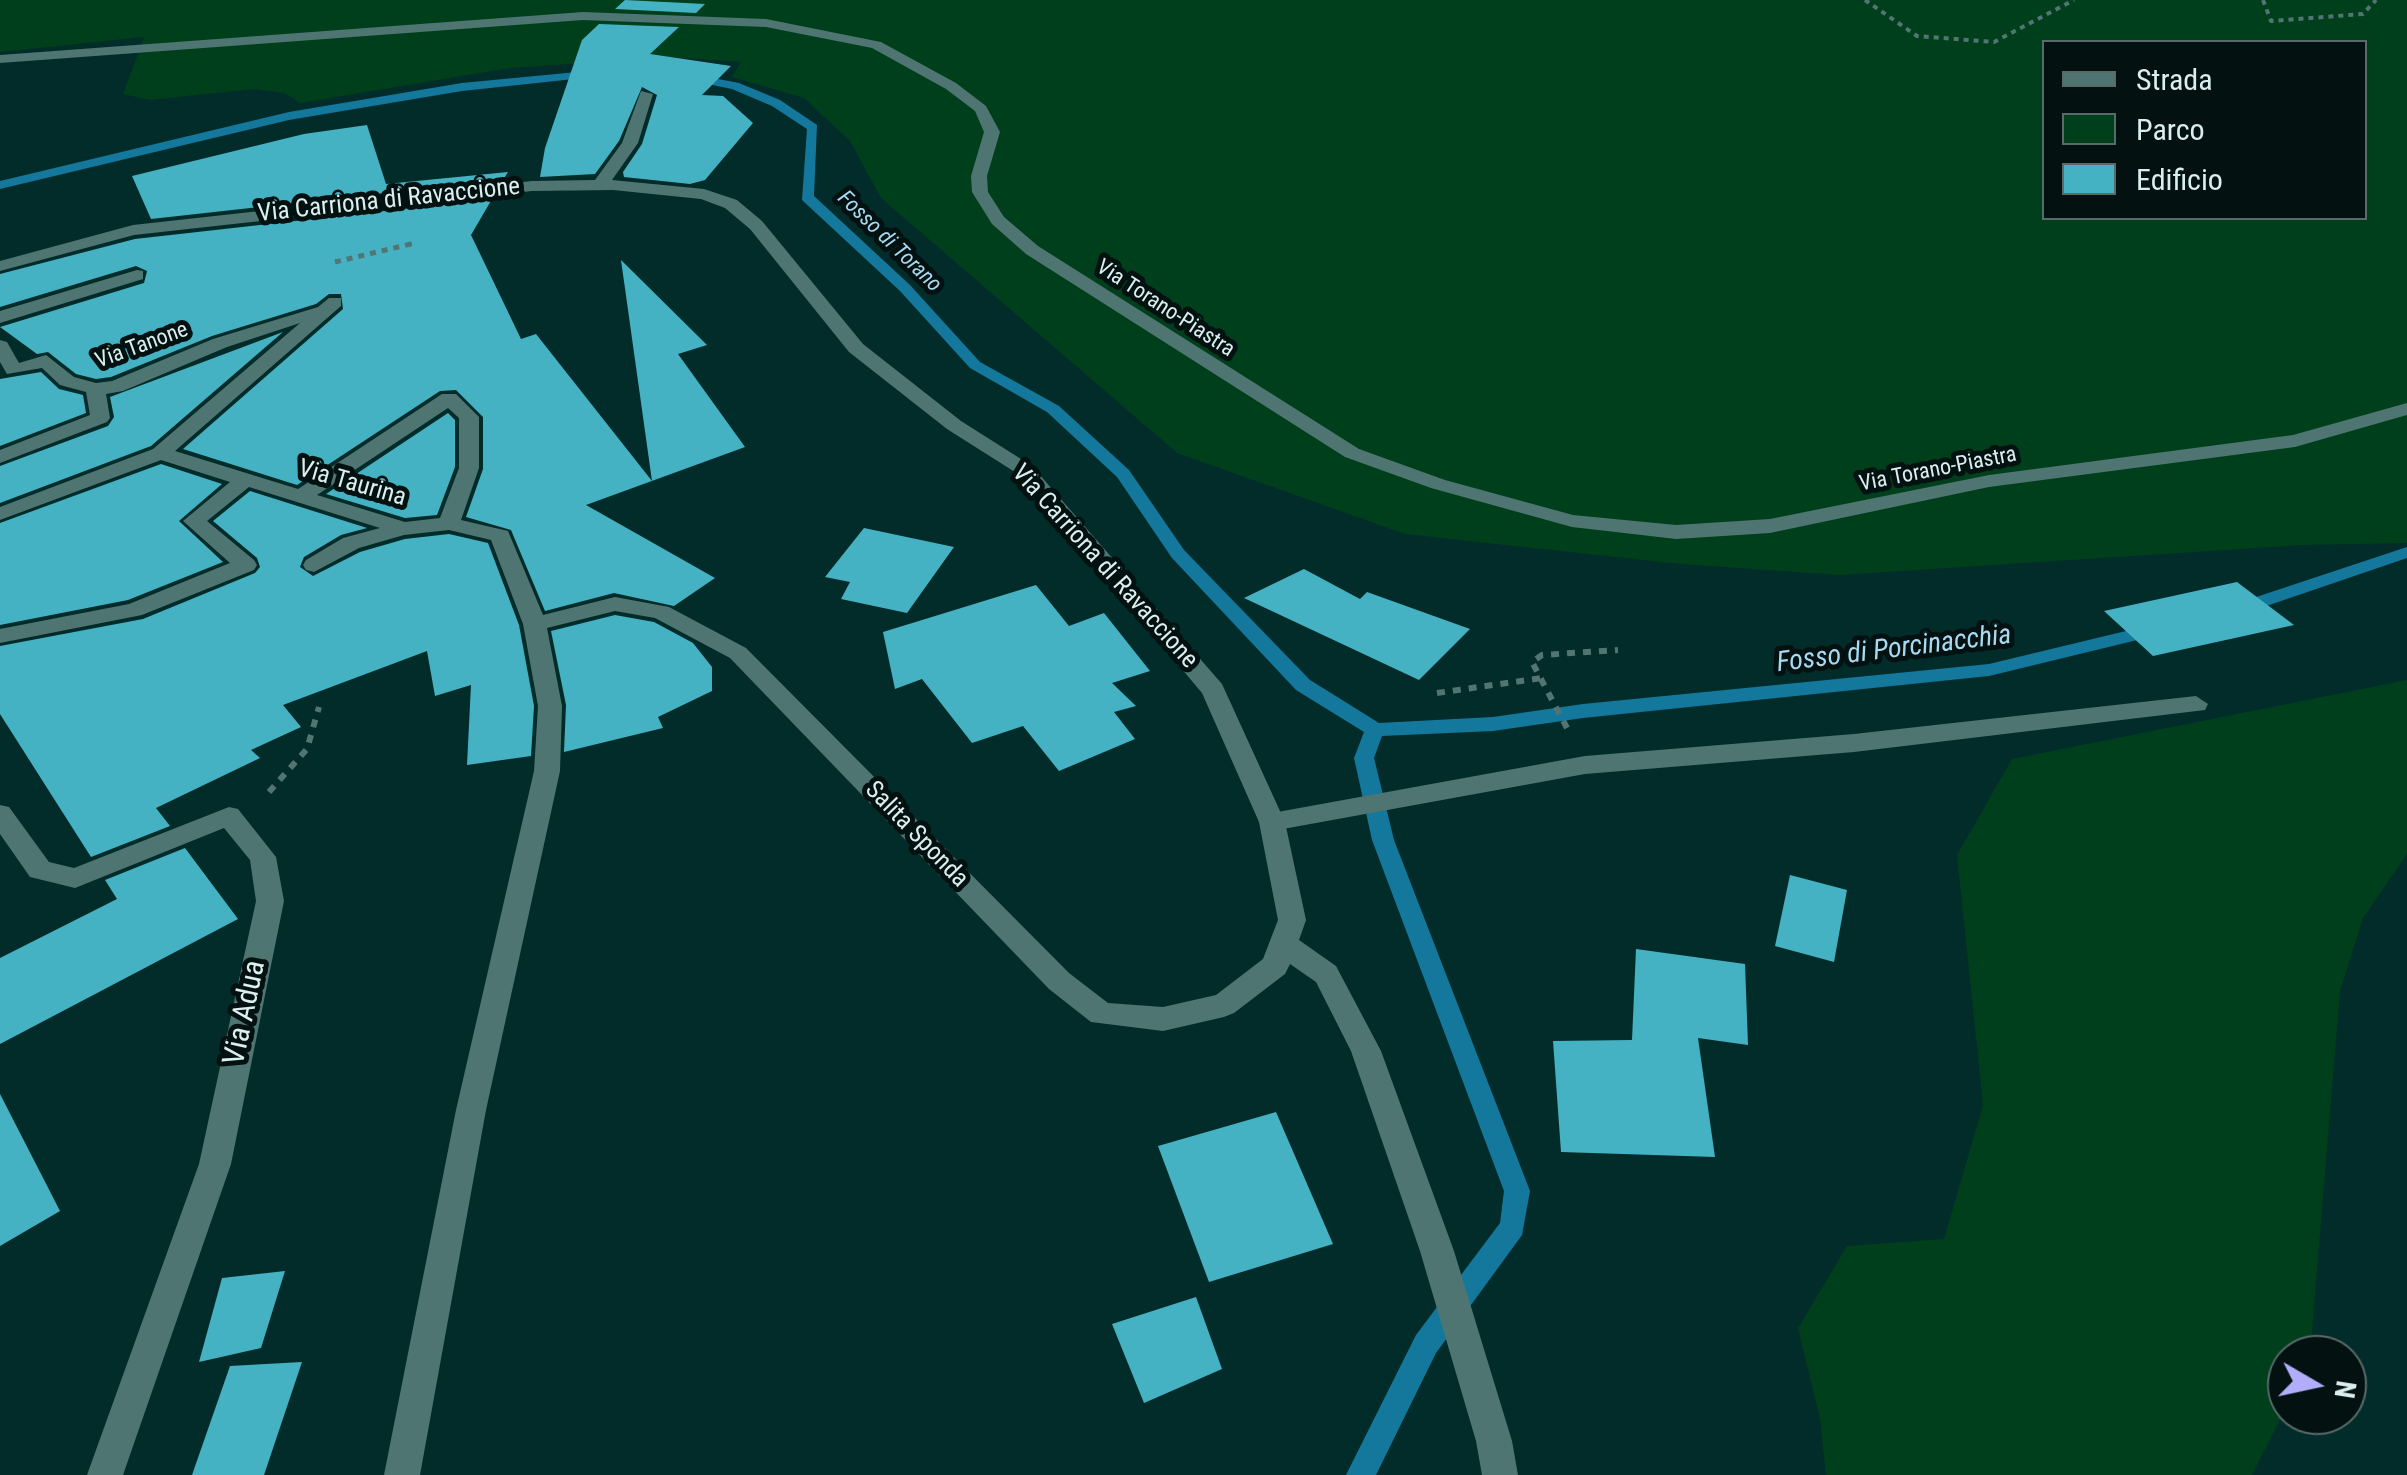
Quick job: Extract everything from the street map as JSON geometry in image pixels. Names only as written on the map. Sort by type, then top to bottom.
[{"type":"street","name":"Via Torano-Piastra","points":[[0,59],[428,24],[583,16],[766,23],[876,46],[951,86],[981,109],[992,132],[979,176],[980,192],[998,220],[1032,250],[1352,453],[1438,484],[1572,522],[1676,532],[1770,526],[1989,481],[2295,441],[2407,408]]},
{"type":"street","points":[[600,186],[630,143],[646,94]]},
{"type":"street","name":"Via Carriona di Ravaccione","points":[[0,266],[133,230],[532,186],[600,186],[704,194],[732,204],[756,225],[856,348],[954,425],[1025,470],[1213,690],[1272,822],[1292,920],[1283,944]]},
{"type":"street","points":[[0,317],[137,275]]},
{"type":"street","points":[[0,514],[160,453],[332,304]]},
{"type":"street","name":"Via Tanone","points":[[0,456],[100,418],[95,389],[116,387],[332,304]]},
{"type":"street","points":[[0,346],[14,370],[46,361],[67,381],[95,389]]},
{"type":"street","points":[[299,498],[449,398],[469,416],[469,468],[449,523]]},
{"type":"street","name":"Via Taurina","points":[[160,453],[404,529],[449,523],[500,536],[535,624]]},
{"type":"street","points":[[0,636],[134,610],[246,565],[194,521],[244,481]]},
{"type":"street","points":[[314,565],[350,543],[404,529]]},
{"type":"street","name":"Salita Sponda","points":[[535,624],[615,604],[661,612],[738,653],[1059,981],[1102,1014],[1162,1019],[1224,1005],[1276,966],[1283,944]]},
{"type":"street","points":[[402,1475],[471,1110],[547,771],[550,706],[535,624]]},
{"type":"street","points":[[1272,822],[1585,765],[1854,743],[2196,704]]},
{"type":"street","points":[[0,814],[40,870],[74,878],[230,816]]},
{"type":"street","name":"Via Adua","points":[[105,1475],[214,1164],[270,901],[263,857],[230,816]]},
{"type":"street","points":[[1283,944],[1326,974],[1366,1051],[1462,1333],[1500,1475]]},
{"type":"path","points":[[1865,0],[1916,36],[1994,42],[2074,0]]},
{"type":"path","points":[[2263,0],[2271,21],[2363,14],[2376,0]]},
{"type":"path","points":[[332,304],[326,278],[331,262],[422,241]]},
{"type":"path","points":[[1550,692],[1532,662],[1542,656],[1618,650]]},
{"type":"path","points":[[1437,693],[1542,678]]},
{"type":"path","points":[[230,816],[269,792],[294,768],[306,749],[319,707]]},
{"type":"green space","points":[[0,0],[2407,0],[2407,543],[2302,545],[1840,575],[1680,564],[1405,534],[1177,453],[881,198],[850,141],[804,98],[732,77],[741,62],[672,57],[510,68],[300,103],[285,93],[253,89],[150,100],[123,94],[144,37],[0,52]]},
{"type":"green space","points":[[2407,680],[2407,854],[2363,918],[2340,991],[2312,1335],[2267,1335],[2267,1435],[2272,1435],[2252,1475],[1826,1475],[1820,1419],[1798,1328],[1847,1246],[1944,1239],[1983,1105],[1957,855],[2012,759]]},
{"type":"building","points":[[625,0],[705,4],[696,13],[615,9]]},
{"type":"building","points":[[599,24],[679,27],[650,54],[731,66],[702,95],[723,96],[753,123],[705,180],[690,184],[624,177],[623,172],[642,144],[657,95],[642,87],[619,141],[595,174],[540,177],[545,148],[582,40]]},
{"type":"building","points":[[367,125],[386,184],[508,172],[503,180],[151,219],[132,176],[304,134]]},
{"type":"building","points":[[492,199],[471,235],[521,339],[536,334],[652,481],[586,505],[715,578],[674,606],[614,593],[545,611],[511,530],[466,517],[483,469],[483,417],[456,390],[440,391],[297,485],[183,449],[343,309],[341,294],[329,294],[316,304],[212,336],[111,377],[96,379],[76,374],[48,352],[37,354],[0,327],[144,283],[147,271],[136,266],[0,307],[0,274],[135,239]]},
{"type":"building","points":[[621,260],[707,345],[678,354],[745,447],[652,481]]},
{"type":"building","points":[[283,332],[151,446],[0,503],[0,466],[108,426],[114,417],[110,397]]},
{"type":"building","points":[[41,372],[59,389],[83,395],[86,413],[0,446],[0,379]]},
{"type":"building","points":[[448,413],[455,420],[455,467],[437,515],[405,518],[326,494]]},
{"type":"building","points":[[161,464],[222,484],[179,521],[223,562],[128,600],[0,625],[0,523]]},
{"type":"building","points":[[250,491],[367,528],[341,535],[304,557],[300,567],[313,576],[360,552],[405,539],[449,534],[488,543],[519,625],[534,706],[531,756],[467,765],[471,685],[435,696],[427,651],[283,705],[301,727],[251,750],[260,758],[156,808],[170,826],[91,857],[0,714],[0,646],[143,619],[255,573],[260,567],[257,558],[213,521]]},
{"type":"building","points":[[864,528],[954,547],[907,613],[841,599],[850,582],[825,577]]},
{"type":"building","points":[[1304,569],[1360,599],[1367,592],[1470,629],[1419,680],[1244,598]]},
{"type":"building","points":[[2237,582],[2294,625],[2153,656],[2104,611]]},
{"type":"building","points":[[1036,585],[1069,626],[1104,613],[1150,671],[1112,683],[1136,706],[1114,712],[1135,739],[1059,771],[1023,726],[972,743],[922,679],[895,689],[883,632]]},
{"type":"building","points":[[615,615],[654,622],[693,643],[712,667],[712,691],[658,717],[663,728],[564,752],[566,705],[551,631]]},
{"type":"building","points":[[185,848],[238,919],[0,1044],[0,958],[117,899],[105,880]]},
{"type":"building","points":[[1790,875],[1847,890],[1834,962],[1775,946]]},
{"type":"building","points":[[1636,949],[1745,964],[1748,1045],[1698,1038],[1715,1157],[1561,1152],[1553,1041],[1632,1040]]},
{"type":"building","points":[[0,1094],[60,1211],[0,1246]]},
{"type":"building","points":[[1276,1112],[1333,1244],[1209,1282],[1158,1146]]},
{"type":"building","points":[[285,1271],[261,1348],[199,1362],[222,1278]]},
{"type":"building","points":[[1196,1297],[1222,1369],[1144,1403],[1112,1324]]},
{"type":"building","points":[[302,1362],[264,1475],[192,1475],[230,1366]]},
{"type":"waterway","name":"Fosso di Torano","points":[[0,185],[289,116],[462,87],[598,74]]},
{"type":"waterway","name":"Fosso di Torano","points":[[692,78],[735,86],[776,103],[813,128],[807,197],[905,288],[975,365],[1053,409],[1123,474],[1178,554],[1303,685],[1375,730]]},
{"type":"waterway","name":"Fosso di Porcinacchia","points":[[2236,610],[2407,552]]},
{"type":"waterway","name":"Fosso di Porcinacchia","points":[[1375,730],[1493,724],[1583,711],[1989,670],[2155,630]]},
{"type":"waterway","points":[[1361,1475],[1426,1344],[1513,1227],[1517,1191],[1383,840],[1364,758],[1375,730]]}]
